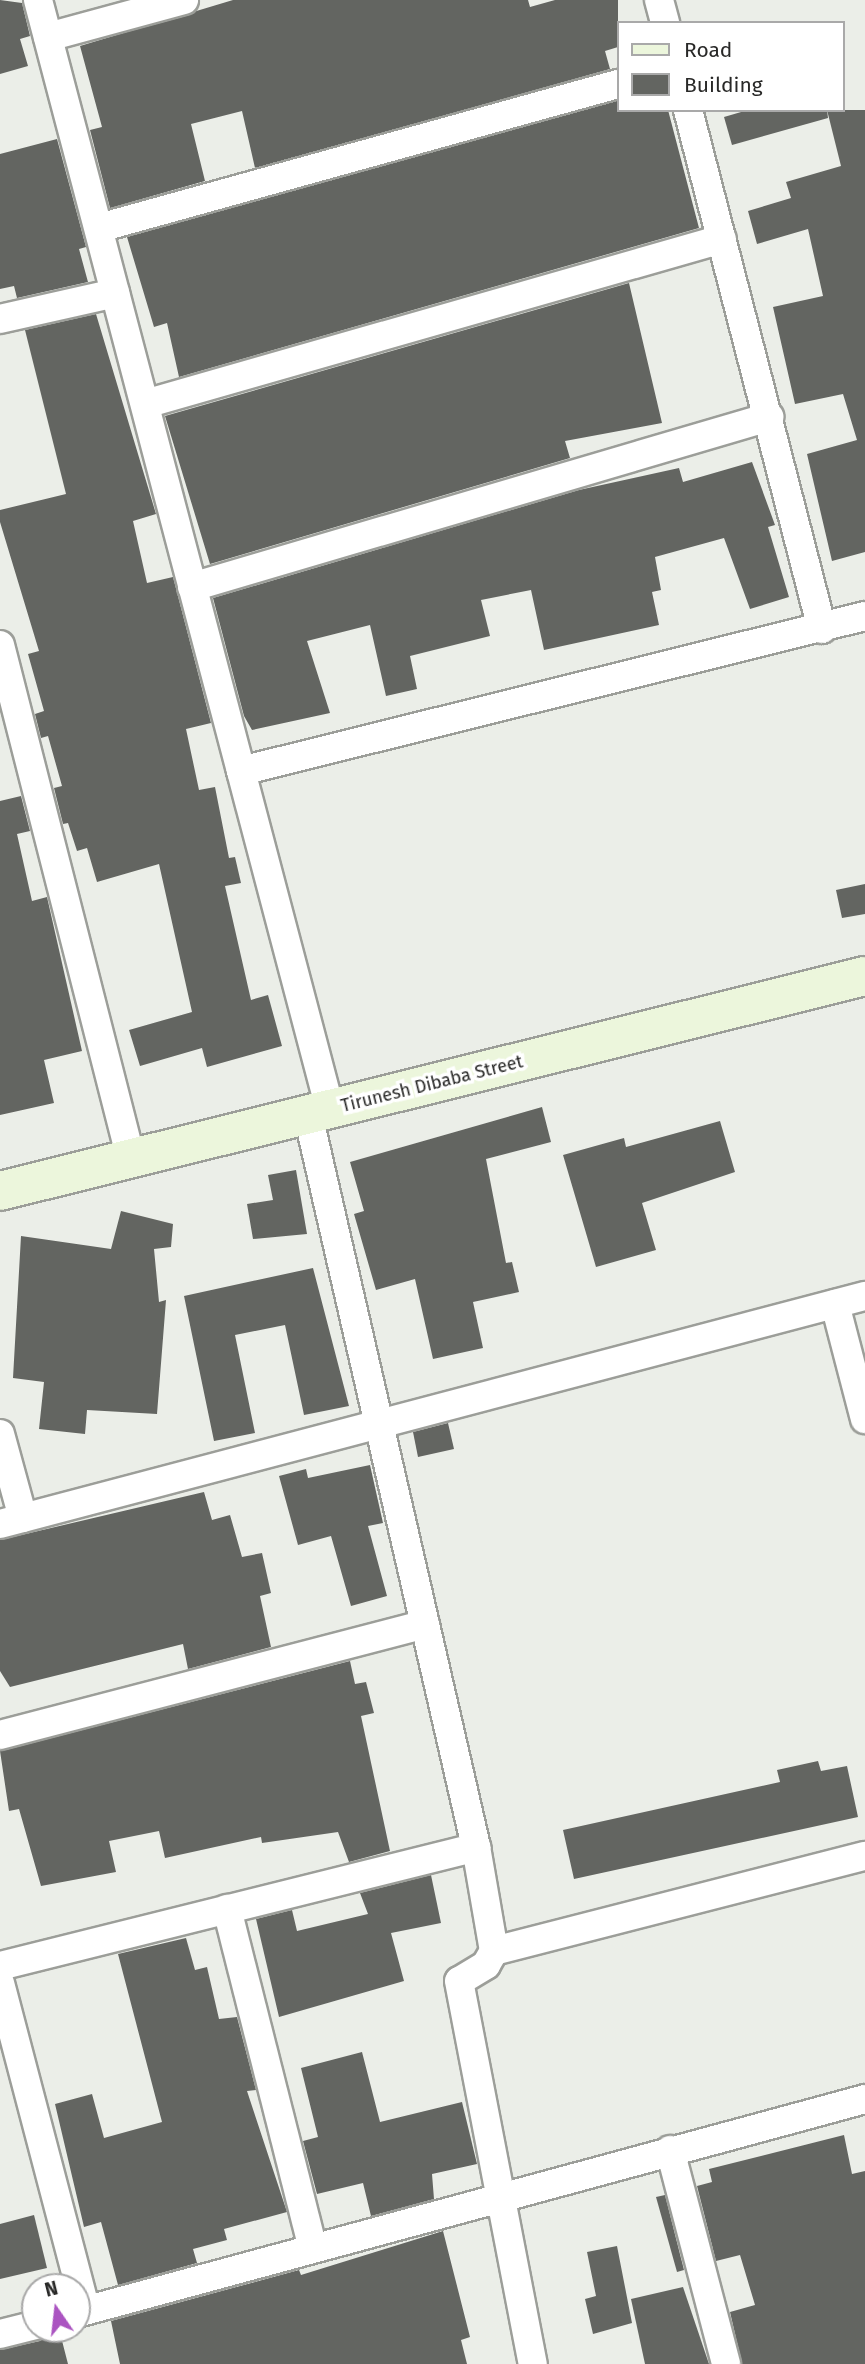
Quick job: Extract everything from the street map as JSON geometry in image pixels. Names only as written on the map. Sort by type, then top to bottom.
[{"type":"main road","name":"Tirunesh Dibaba Street","points":[[0,1191],[865,976]]},
{"type":"street","points":[[38,0],[241,771],[319,1112],[379,1420],[476,1846],[494,1951],[485,1965],[459,1981],[497,2197],[533,2364]]},
{"type":"street","points":[[48,37],[184,0]]},
{"type":"street","points":[[659,0],[664,21]]},
{"type":"street","points":[[99,228],[616,85]]},
{"type":"street","points":[[689,112],[822,629]]},
{"type":"street","points":[[145,404],[722,239]]},
{"type":"street","points":[[0,319],[115,293]]},
{"type":"street","points":[[192,587],[769,417]]},
{"type":"street","points":[[241,771],[822,629],[865,616]]},
{"type":"street","points":[[0,645],[131,1159]]},
{"type":"street","points":[[0,1434],[11,1521],[379,1420],[865,1297]]},
{"type":"street","points":[[835,1304],[865,1419]]},
{"type":"street","points":[[0,1735],[425,1625]]},
{"type":"street","points":[[0,1966],[476,1846]]},
{"type":"street","points":[[494,1951],[865,1856]]},
{"type":"street","points":[[227,1909],[313,2248]]},
{"type":"street","points":[[0,1983],[72,2273]]},
{"type":"street","points":[[91,2310],[670,2150],[864,2102]]},
{"type":"street","points":[[670,2150],[726,2364]]},
{"type":"street","points":[[0,2334],[21,2329]]},
{"type":"building","points":[[0,0],[22,3],[30,36],[20,39],[28,66],[0,74]]},
{"type":"building","points":[[233,0],[528,0],[530,7],[555,0],[618,0],[616,48],[605,51],[610,69],[255,168],[242,111],[191,124],[205,181],[110,208],[90,130],[102,127],[80,46]]},
{"type":"building","points":[[616,101],[616,112],[669,112],[699,228],[179,377],[167,323],[154,327],[127,237]]},
{"type":"building","points":[[865,110],[865,552],[832,561],[807,454],[857,440],[843,394],[795,404],[773,307],[823,296],[808,229],[757,244],[748,211],[791,198],[786,182],[841,166],[828,112]]},
{"type":"building","points":[[741,112],[827,112],[828,118],[732,145],[724,117]]},
{"type":"building","points":[[57,139],[86,247],[79,249],[88,282],[17,298],[14,286],[0,289],[0,154]]},
{"type":"building","points":[[629,283],[662,423],[565,441],[570,458],[210,564],[165,416]]},
{"type":"building","points":[[96,314],[156,514],[133,521],[147,583],[173,577],[211,723],[186,729],[199,790],[215,787],[229,858],[235,857],[241,883],[225,886],[251,1000],[268,995],[282,1046],[207,1067],[202,1048],[140,1066],[129,1030],[192,1012],[159,864],[97,882],[87,848],[77,851],[68,823],[63,824],[54,788],[62,786],[48,736],[41,738],[35,714],[44,711],[28,654],[39,651],[0,522],[0,510],[66,494],[25,330]]},
{"type":"building","points":[[752,462],[775,525],[768,527],[789,597],[750,609],[724,538],[655,557],[661,590],[652,592],[659,625],[544,650],[531,590],[481,600],[490,636],[410,656],[417,689],[386,696],[370,625],[307,641],[330,713],[252,730],[244,716],[213,598],[579,490],[679,468],[683,482]]},
{"type":"building","points":[[21,796],[30,831],[17,834],[32,901],[47,897],[82,1051],[44,1060],[54,1103],[0,1115],[0,801]]},
{"type":"building","points":[[865,884],[865,914],[842,918],[836,890]]},
{"type":"building","points":[[542,1107],[551,1142],[486,1159],[506,1263],[512,1262],[519,1292],[473,1302],[483,1348],[433,1359],[415,1279],[376,1290],[354,1214],[364,1211],[350,1162]]},
{"type":"building","points":[[720,1121],[735,1172],[642,1203],[656,1250],[596,1267],[563,1155],[624,1138],[626,1147]]},
{"type":"building","points":[[296,1170],[307,1234],[253,1239],[247,1204],[273,1200],[268,1175]]},
{"type":"building","points":[[121,1211],[173,1224],[171,1247],[154,1249],[159,1302],[166,1300],[157,1414],[87,1410],[85,1434],[39,1429],[44,1382],[13,1378],[21,1236],[111,1249]]},
{"type":"building","points":[[313,1268],[349,1406],[304,1415],[285,1325],[235,1335],[255,1433],[214,1441],[184,1296]]},
{"type":"building","points":[[448,1423],[454,1449],[418,1457],[413,1432]]},
{"type":"building","points":[[370,1465],[383,1523],[368,1526],[387,1596],[351,1606],[331,1536],[298,1545],[279,1476],[306,1469],[308,1478]]},
{"type":"building","points":[[204,1492],[212,1520],[230,1515],[242,1557],[262,1553],[271,1593],[260,1596],[271,1647],[188,1669],[183,1644],[10,1687],[0,1671],[0,1540]]},
{"type":"building","points":[[350,1661],[355,1684],[366,1682],[374,1713],[361,1716],[390,1851],[349,1862],[338,1832],[262,1843],[261,1837],[165,1858],[159,1831],[109,1841],[116,1872],[41,1886],[19,1809],[9,1811],[0,1751]]},
{"type":"building","points":[[818,1761],[821,1771],[847,1766],[858,1817],[574,1879],[563,1830],[780,1782],[777,1770]]},
{"type":"building","points":[[431,1875],[441,1923],[391,1933],[404,1981],[279,2017],[256,1919],[292,1910],[297,1931],[368,1914],[360,1893]]},
{"type":"building","points":[[186,1938],[195,1970],[207,1967],[219,2019],[237,2017],[256,2090],[247,2091],[287,2212],[224,2229],[227,2240],[193,2249],[197,2263],[118,2285],[101,2222],[84,2227],[55,2104],[92,2094],[104,2138],[162,2122],[118,1954]]},
{"type":"building","points":[[362,2052],[380,2122],[462,2102],[477,2164],[432,2174],[434,2199],[371,2216],[363,2183],[317,2194],[303,2141],[318,2137],[301,2068]]},
{"type":"building","points":[[844,2135],[852,2174],[865,2171],[865,2364],[742,2364],[730,2312],[755,2305],[740,2255],[716,2261],[697,2186],[712,2182],[709,2169]]},
{"type":"building","points":[[665,2195],[684,2270],[677,2272],[656,2197]]},
{"type":"building","points":[[34,2215],[47,2268],[0,2279],[0,2224]]},
{"type":"building","points":[[443,2231],[470,2337],[461,2340],[467,2364],[120,2364],[111,2321],[299,2270],[301,2275]]},
{"type":"building","points":[[617,2246],[632,2323],[593,2334],[585,2299],[596,2296],[587,2252]]},
{"type":"building","points":[[683,2287],[709,2364],[645,2364],[631,2299]]},
{"type":"building","points":[[31,2343],[63,2343],[68,2364],[0,2364],[0,2350]]}]
